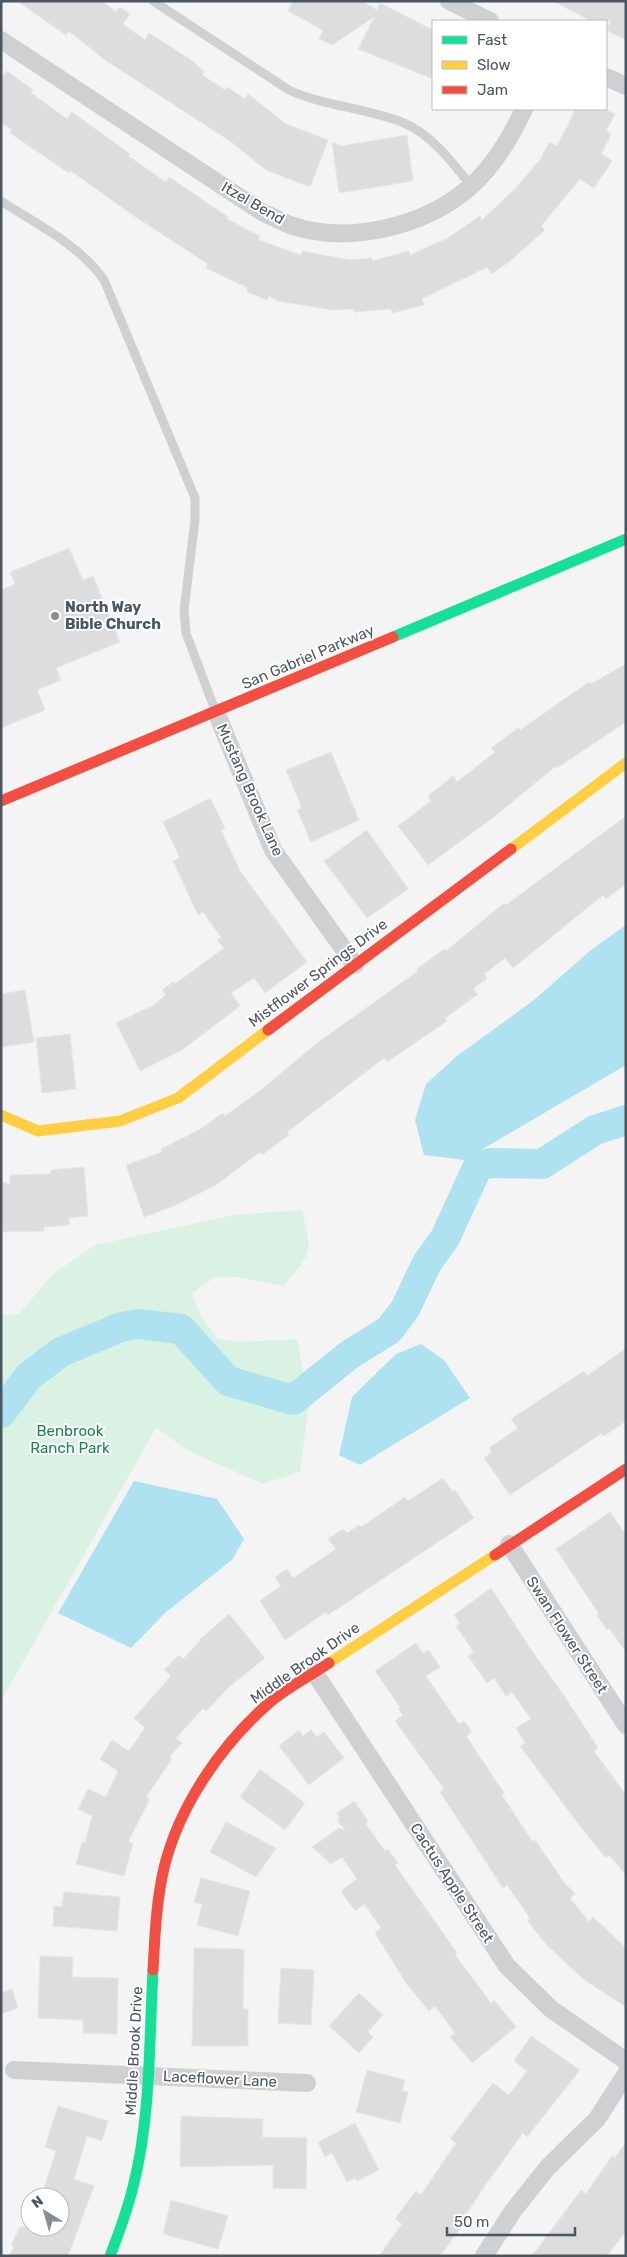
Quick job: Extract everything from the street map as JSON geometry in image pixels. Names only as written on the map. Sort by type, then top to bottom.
[{"type":"street","points":[[449,1],[488,20]]},
{"type":"street","name":"Itzel Bend","points":[[1,40],[262,212],[290,225],[328,232],[352,232],[398,225],[430,214],[471,186],[502,150],[523,110]]},
{"type":"street","points":[[607,77],[626,86]]},
{"type":"street","name":"San Gabriel Parkway","points":[[1,801],[626,539]]},
{"type":"street","name":"Mustang Brook Lane","points":[[216,712],[273,850],[355,965]]},
{"type":"street","name":"Mistflower Springs Drive","points":[[1,1115],[38,1131],[120,1121],[178,1098],[626,763]]},
{"type":"street","name":"Middle Brook Drive","points":[[110,2256],[125,2223],[139,2168],[145,2131],[146,2075],[155,1932],[160,1890],[168,1854],[198,1789],[241,1729],[270,1702],[626,1469]]},
{"type":"street","name":"Swan Flower Street","points":[[509,1544],[626,1726]]},
{"type":"street","name":"Cactus Apple Street","points":[[314,1672],[507,1966],[551,2009],[626,2060]]},
{"type":"street","name":"Laceflower Lane","points":[[14,2070],[307,2083]]},
{"type":"street","points":[[484,2256],[513,2211],[548,2167],[597,2119],[626,2074]]},
{"type":"lane","points":[[153,1],[290,90],[308,99],[404,123],[423,134],[450,160],[471,186]]},
{"type":"lane","points":[[1,201],[88,260],[104,280],[195,498],[195,520],[184,610],[186,633],[216,712]]},
{"type":"green space","name":"Benbrook Ranch Park","points":[[302,1210],[308,1251],[300,1266],[283,1286],[237,1277],[215,1277],[192,1293],[200,1315],[218,1339],[238,1342],[297,1339],[309,1402],[300,1472],[263,1484],[189,1451],[156,1428],[1,1701],[1,1315],[19,1314],[53,1274],[95,1245],[234,1215]]},
{"type":"water","points":[[626,925],[626,1065],[464,1160],[424,1155],[415,1120],[426,1084],[457,1056],[534,1000],[591,950]]},
{"type":"water","points":[[421,1344],[444,1360],[470,1398],[360,1465],[339,1455],[352,1397],[396,1354]]},
{"type":"water","points":[[134,1481],[217,1499],[244,1539],[232,1560],[166,1612],[131,1648],[58,1613]]},
{"type":"building","points":[[17,1],[102,1],[116,12],[120,7],[130,14],[123,24],[145,40],[149,33],[191,60],[204,71],[202,75],[225,90],[227,87],[245,99],[248,94],[286,124],[328,140],[310,187],[266,170],[230,141],[105,60],[69,31],[66,35]]},
{"type":"building","points":[[293,1],[362,1],[377,10],[380,3],[432,29],[432,79],[358,49],[374,17],[332,45],[319,39],[323,30],[288,11]]},
{"type":"building","points":[[553,1],[626,1],[626,40],[607,30],[611,21],[589,20]]},
{"type":"building","points":[[7,71],[33,90],[31,93],[67,119],[72,112],[130,154],[128,156],[166,182],[169,177],[228,217],[227,219],[260,236],[258,240],[301,255],[302,251],[350,260],[372,258],[372,261],[409,251],[410,255],[448,238],[480,216],[482,220],[516,188],[543,156],[550,142],[557,146],[575,110],[606,110],[615,114],[606,131],[611,134],[601,154],[612,161],[594,188],[580,179],[541,226],[545,230],[492,274],[487,267],[422,299],[424,305],[392,313],[391,309],[354,312],[354,309],[333,310],[278,301],[269,296],[267,300],[247,292],[248,288],[206,268],[208,264],[134,216],[71,171],[69,173],[10,133],[12,130],[1,122],[1,79]]},
{"type":"building","points":[[407,135],[413,181],[339,193],[332,142],[342,146]]},
{"type":"building","name":"North Way Bible Church","points":[[69,548],[83,580],[93,576],[120,642],[56,668],[61,680],[37,690],[45,710],[1,728],[1,590],[15,584],[10,572]]},
{"type":"building","points":[[626,664],[626,722],[557,768],[556,766],[495,816],[428,865],[398,826],[431,801],[428,796],[453,776],[457,782],[495,752],[491,748],[518,728],[520,730],[589,682],[591,684]]},
{"type":"building","points":[[331,752],[359,820],[311,842],[297,810],[302,808],[286,770]]},
{"type":"building","points":[[210,798],[225,828],[221,830],[240,871],[307,962],[265,993],[254,978],[231,993],[240,1006],[182,1050],[140,1071],[116,1023],[154,1005],[166,995],[162,990],[173,982],[175,984],[224,948],[217,940],[221,937],[203,912],[198,915],[173,861],[180,858],[163,822]]},
{"type":"building","points":[[626,816],[626,884],[606,899],[603,895],[513,968],[505,958],[484,974],[487,978],[473,989],[478,994],[445,1018],[447,1021],[387,1062],[384,1058],[287,1132],[289,1135],[262,1155],[260,1152],[216,1185],[176,1205],[144,1217],[126,1165],[162,1152],[161,1149],[199,1130],[223,1113],[225,1116],[262,1089],[317,1043],[418,971],[417,969],[444,949],[446,951],[504,903],[506,905]]},
{"type":"building","points":[[367,830],[408,889],[367,918],[324,861]]},
{"type":"building","points":[[25,990],[34,1042],[1,1047],[1,994]]},
{"type":"building","points":[[70,1034],[76,1089],[42,1093],[36,1038]]},
{"type":"building","points":[[84,1167],[88,1216],[69,1218],[69,1225],[44,1227],[44,1231],[1,1232],[1,1182],[10,1184],[10,1175],[51,1174],[51,1170]]},
{"type":"building","points":[[626,1348],[626,1421],[604,1436],[602,1433],[510,1495],[484,1458],[492,1452],[489,1448],[518,1428],[511,1419],[584,1371],[587,1376]]},
{"type":"building","points":[[443,1478],[452,1491],[455,1490],[474,1518],[328,1615],[326,1612],[285,1640],[260,1601],[281,1586],[275,1577],[287,1569],[293,1578],[336,1549],[328,1539],[343,1529],[347,1533],[359,1525],[361,1527],[405,1497],[408,1501]]},
{"type":"building","points":[[610,1512],[626,1535],[626,1652],[609,1628],[607,1630],[597,1615],[599,1614],[556,1549]]},
{"type":"building","points":[[491,1588],[598,1748],[594,1751],[626,1795],[626,1875],[609,1855],[606,1858],[520,1746],[525,1743],[516,1728],[531,1719],[512,1692],[506,1696],[494,1678],[487,1683],[468,1656],[474,1652],[456,1626],[460,1623],[454,1615]]},
{"type":"building","points":[[229,1614],[265,1658],[229,1687],[206,1711],[203,1708],[176,1738],[182,1743],[169,1757],[172,1759],[146,1797],[150,1799],[128,1842],[133,1843],[124,1876],[76,1864],[82,1842],[85,1843],[92,1816],[78,1809],[88,1789],[106,1797],[118,1771],[100,1759],[112,1740],[129,1751],[145,1728],[134,1718],[171,1676],[164,1670],[179,1655],[183,1659],[199,1640]]},
{"type":"building","points":[[416,1643],[423,1653],[429,1650],[440,1667],[426,1676],[459,1724],[464,1721],[472,1732],[466,1736],[504,1793],[502,1795],[532,1841],[535,1840],[563,1881],[575,1894],[570,1898],[589,1922],[593,1917],[626,1948],[626,2007],[583,1979],[545,1943],[527,1920],[530,1918],[507,1885],[503,1888],[440,1792],[444,1789],[395,1721],[403,1715],[398,1708],[400,1707],[375,1671]]},
{"type":"building","points":[[299,1730],[303,1736],[311,1730],[317,1737],[324,1732],[344,1758],[309,1785],[279,1746]]},
{"type":"building","points":[[260,1769],[305,1803],[285,1830],[240,1797]]},
{"type":"building","points":[[354,1801],[368,1821],[365,1823],[385,1851],[388,1849],[398,1863],[395,1865],[457,1953],[455,1955],[491,2003],[494,2000],[516,2027],[472,2063],[450,2037],[455,2033],[435,2006],[429,2011],[406,1983],[375,1933],[381,1928],[364,1904],[355,1911],[341,1891],[357,1879],[342,1857],[331,1864],[312,1847],[339,1828],[346,1831],[337,1820],[340,1818],[337,1813]]},
{"type":"building","points":[[226,1822],[276,1848],[256,1877],[210,1852]]},
{"type":"building","points":[[201,1878],[250,1891],[238,1936],[197,1925],[202,1904],[194,1902]]},
{"type":"building","points":[[64,1892],[120,1897],[117,1931],[53,1926],[54,1906],[62,1907]]},
{"type":"building","points":[[194,1948],[244,1949],[243,2009],[248,2009],[248,2046],[192,2046]]},
{"type":"building","points":[[40,1956],[73,1957],[72,1977],[118,1978],[117,2034],[83,2033],[83,2020],[38,2018]]},
{"type":"building","points":[[281,1968],[314,1970],[311,2025],[278,2023]]},
{"type":"building","points":[[12,1989],[18,2008],[1,2014],[1,1993]]},
{"type":"building","points":[[359,1993],[383,2015],[368,2032],[373,2037],[359,2053],[329,2026]]},
{"type":"building","points":[[531,2036],[580,2070],[527,2137],[523,2133],[486,2184],[460,2224],[462,2226],[440,2256],[379,2256],[402,2224],[395,2219],[416,2191],[421,2195],[456,2143],[450,2139],[493,2083],[509,2095],[527,2071],[514,2061]]},
{"type":"building","points":[[367,2070],[405,2080],[402,2091],[408,2092],[400,2123],[356,2112]]},
{"type":"building","points":[[58,2106],[108,2121],[102,2141],[87,2136],[74,2179],[94,2186],[68,2256],[9,2256],[14,2247],[11,2245],[20,2227],[20,2237],[70,2237],[70,2187],[44,2187],[56,2151],[45,2147]]},
{"type":"building","points":[[181,2116],[263,2119],[262,2137],[307,2138],[306,2189],[273,2188],[273,2165],[180,2167]]},
{"type":"building","points":[[355,2123],[379,2170],[357,2181],[355,2178],[347,2182],[332,2153],[325,2157],[318,2142]]},
{"type":"building","points":[[626,2142],[626,2231],[607,2256],[532,2256],[581,2190],[586,2194],[612,2156],[615,2158]]},
{"type":"building","points":[[171,2200],[228,2216],[218,2249],[163,2234]]},
{"type":"waterway","points":[[1,1413],[29,1376],[61,1352],[121,1327],[138,1324],[181,1329],[228,1381],[293,1400],[349,1355],[389,1330],[405,1309],[427,1263],[445,1238],[478,1166],[491,1163],[542,1164],[595,1130],[626,1120]]},
{"type":"traffic: fast","points":[[393,637],[626,539]]},
{"type":"traffic: fast","points":[[110,2256],[131,2196],[139,2161],[146,2107],[153,1970]]},
{"type":"traffic: slow","points":[[511,849],[626,763]]},
{"type":"traffic: slow","points":[[1,1115],[38,1131],[120,1121],[178,1098],[268,1030]]},
{"type":"traffic: slow","points":[[329,1663],[495,1555]]},
{"type":"traffic: jam","points":[[1,801],[393,637]]},
{"type":"traffic: jam","points":[[268,1030],[511,849]]},
{"type":"traffic: jam","points":[[495,1555],[626,1469]]},
{"type":"traffic: jam","points":[[153,1970],[161,1881],[171,1845],[191,1800],[219,1757],[251,1720],[283,1692],[329,1663]]},
{"type":"place","name":"North Way Bible Church","points":[[55,616]]}]
